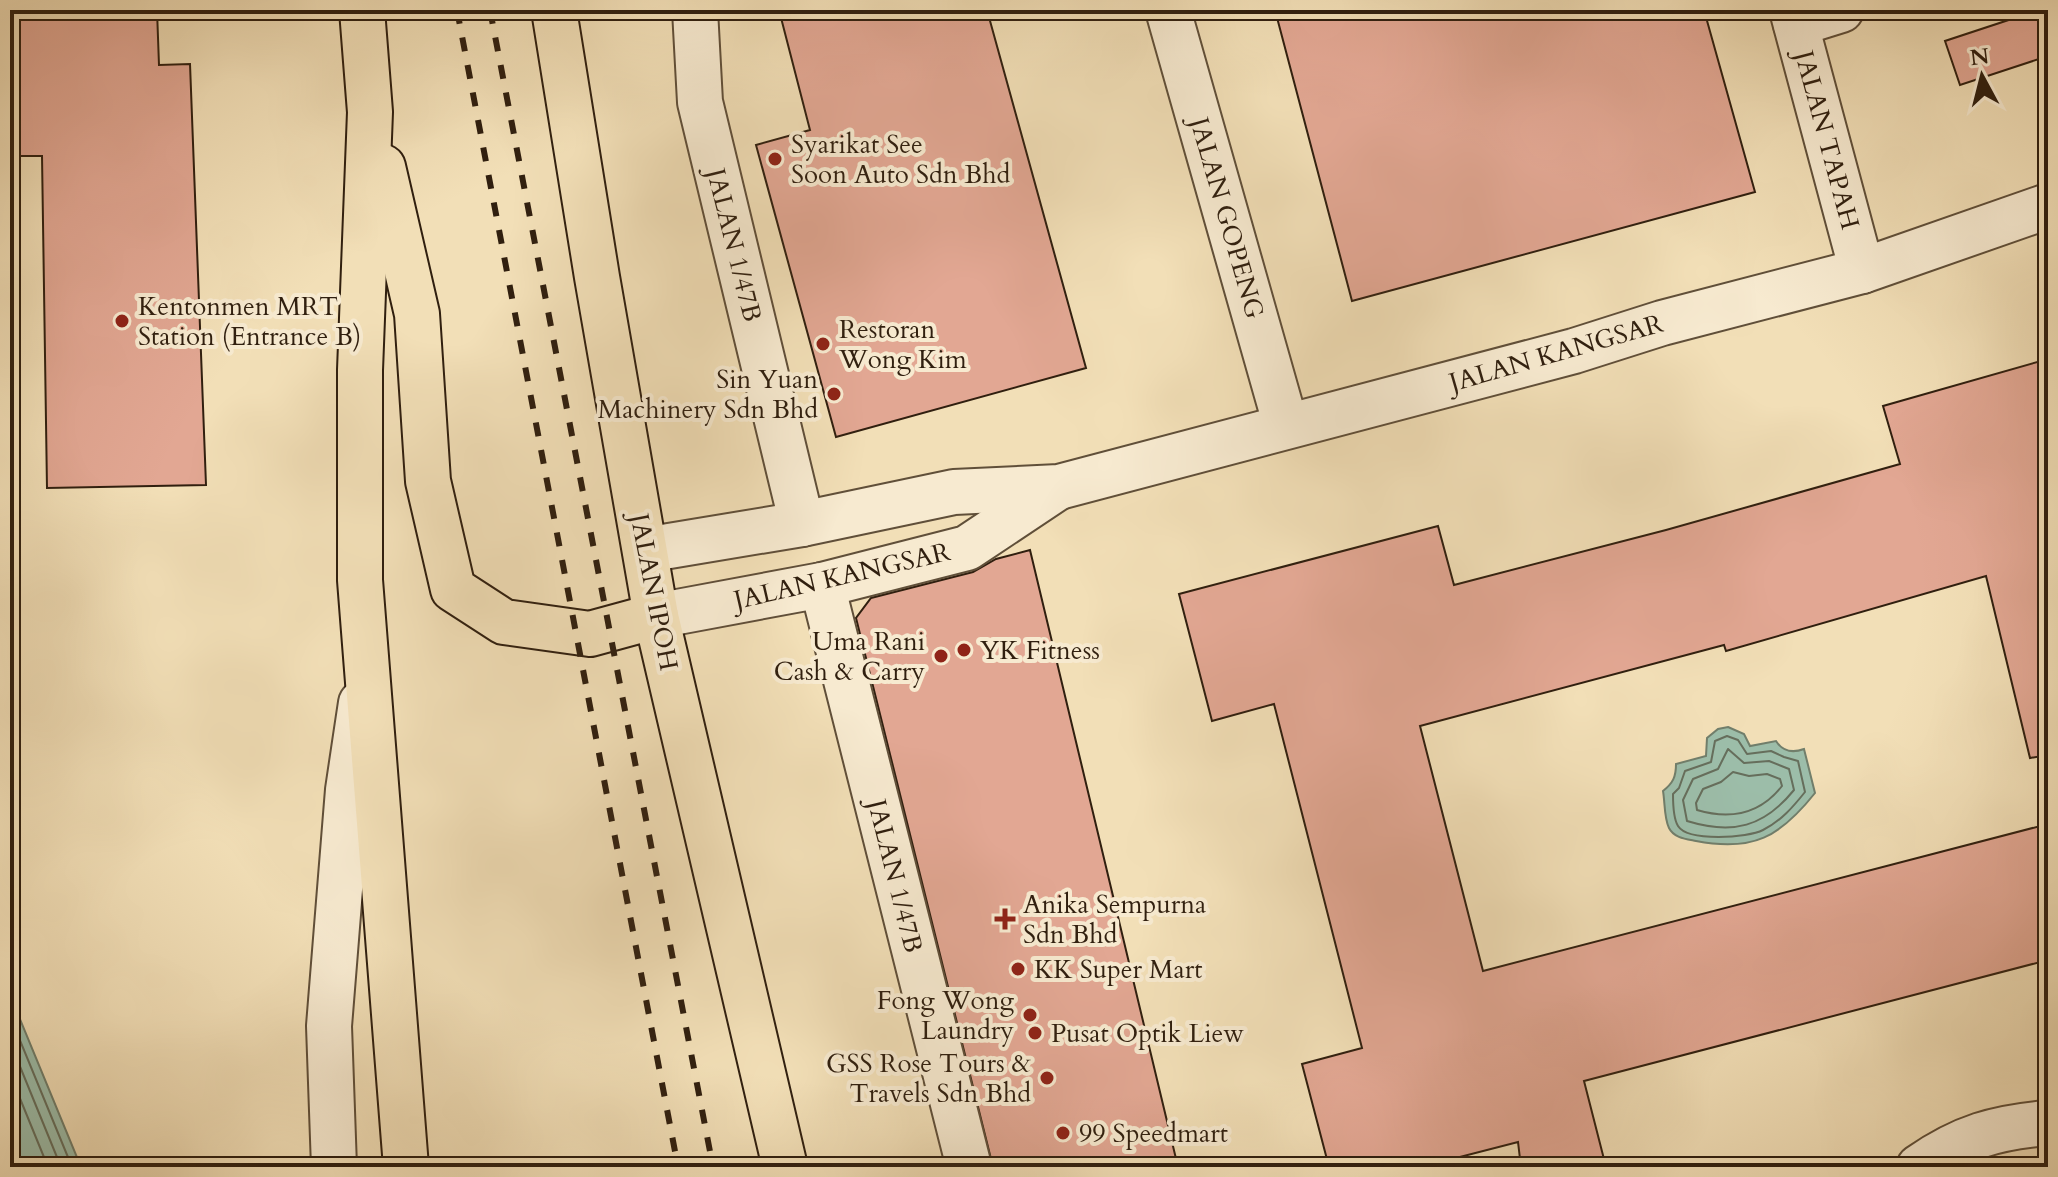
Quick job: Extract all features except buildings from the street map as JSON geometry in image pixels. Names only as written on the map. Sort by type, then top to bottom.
[{"type":"main road","points":[[362,10],[370,112],[360,370],[360,580],[406,1167]]},
{"type":"main road","name":"JALAN IPOH","points":[[554,10],[656,616],[785,1167]]},
{"type":"main road","points":[[370,112],[417,314],[428,481],[453,589],[504,622],[590,634],[656,616]]},
{"type":"street","name":"JALAN 1/47B","points":[[695,10],[700,102],[802,524]]},
{"type":"street","name":"JALAN GOPENG","points":[[1168,10],[1286,426]]},
{"type":"street","points":[[1794,17],[1841,10]]},
{"type":"street","name":"JALAN TAPAH","points":[[1794,17],[1862,271]]},
{"type":"street","name":"JALAN KANGSAR","points":[[645,550],[802,524],[954,492],[1059,487],[1574,351],[1662,323],[1862,271],[2048,206]]},
{"type":"street","name":"JALAN KANGSAR","points":[[656,616],[822,585],[967,548],[1059,487]]},
{"type":"street","name":"JALAN 1/47B","points":[[822,585],[969,1167]]},
{"type":"street","points":[[334,1167],[329,1026],[348,790],[367,662]]},
{"type":"street","points":[[1919,1167],[1947,1148],[2006,1127],[2048,1123]]},
{"type":"water","points":[[1728,727],[1744,734],[1750,746],[1776,741],[1788,751],[1804,749],[1815,793],[1790,821],[1764,838],[1716,844],[1677,836],[1667,824],[1663,791],[1673,779],[1676,764],[1706,756],[1707,738],[1718,729]]},
{"type":"water","points":[[10,995],[81,1167],[10,1167]]},
{"type":"railway","points":[[457,10],[678,1167]]},
{"type":"railway","points":[[490,10],[713,1167]]},
{"type":"place","name":"Syarikat See Soon Auto Sdn Bhd","points":[[775,159]]},
{"type":"place","name":"Kentonmen MRT Station (Entrance B)","points":[[122,321]]},
{"type":"place","name":"Restoran Wong Kim","points":[[823,344]]},
{"type":"place","name":"Sin Yuan Machinery Sdn Bhd","points":[[834,394]]},
{"type":"place","name":"YK Fitness","points":[[964,650]]},
{"type":"place","name":"Uma Rani Cash & Carry","points":[[941,656]]},
{"type":"place","name":"Anika Sempurna Sdn Bhd","points":[[1005,919]]},
{"type":"place","name":"KK Super Mart","points":[[1018,969]]},
{"type":"place","name":"Fong Wong Laundry","points":[[1030,1015]]},
{"type":"place","name":"Pusat Optik Liew","points":[[1035,1033]]},
{"type":"place","name":"GSS Rose Tours & Travels Sdn Bhd","points":[[1047,1078]]},
{"type":"place","name":"99 Speedmart","points":[[1063,1133]]}]
